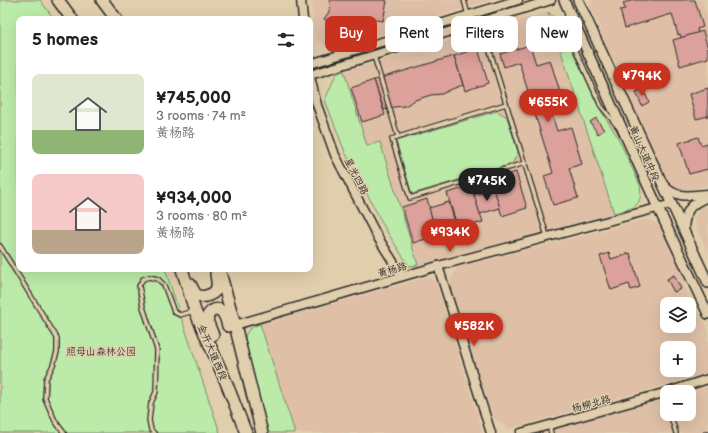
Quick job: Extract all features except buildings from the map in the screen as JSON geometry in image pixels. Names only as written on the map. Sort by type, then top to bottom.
[{"type":"main road","points":[[58,0],[70,16]]},
{"type":"main road","points":[[102,0],[114,16]]},
{"type":"main road","name":"黄山大道中段","points":[[578,0],[708,283]]},
{"type":"main road","name":"黄山大道中段","points":[[566,4],[658,208],[708,314]]},
{"type":"main road","name":"金开大道西段","points":[[183,272],[195,311],[226,382],[246,433]]},
{"type":"main road","points":[[184,272],[196,294],[200,296],[210,294],[215,291],[217,287],[216,272]]},
{"type":"main road","points":[[220,272],[235,325],[262,433]]},
{"type":"main road","points":[[226,382],[221,355],[208,321],[208,316],[211,312],[216,310],[221,311],[224,314],[234,351],[249,381]]},
{"type":"street","points":[[301,0],[303,16]]},
{"type":"street","points":[[313,63],[518,0]]},
{"type":"street","points":[[500,16],[551,0]]},
{"type":"street","points":[[313,75],[451,31]]},
{"type":"street","name":"星光四路","points":[[313,88],[317,105],[335,155],[377,236],[402,276]]},
{"type":"street","points":[[663,184],[671,192],[678,195],[708,194]]},
{"type":"street","points":[[684,230],[685,218],[692,206],[698,201],[708,197]]},
{"type":"street","name":"黄杨路","points":[[235,325],[438,266],[672,204]]},
{"type":"street","points":[[438,266],[491,433]]},
{"type":"street","points":[[691,385],[708,379]]},
{"type":"street","points":[[696,386],[708,384]]},
{"type":"street","name":"杨柳北路","points":[[521,433],[550,429],[660,395]]},
{"type":"lane","points":[[464,0],[468,15]]},
{"type":"lane","points":[[490,52],[547,237]]},
{"type":"lane","points":[[374,55],[398,137]]},
{"type":"lane","points":[[506,104],[392,139],[410,198],[525,163]]},
{"type":"lane","points":[[0,246],[16,272]]},
{"type":"lane","points":[[16,272],[57,338],[58,352],[46,379],[45,398],[55,421],[64,433]]},
{"type":"lane","points":[[154,433],[151,430],[148,420],[151,403],[156,392],[156,350],[143,308],[139,286],[143,279],[149,277],[158,279],[164,285],[174,312],[180,315],[195,311]]},
{"type":"lane","points":[[672,421],[676,433]]},
{"type":"shaded area","points":[[311,0],[491,0],[439,16],[385,16],[385,33],[377,35],[377,16],[325,16],[325,45],[315,39]]},
{"type":"shaded area","points":[[591,0],[702,0],[708,20],[708,185],[683,190],[667,185],[611,63],[600,28],[590,6]]},
{"type":"shaded area","points":[[548,12],[549,16],[534,16]]},
{"type":"shaded area","points":[[526,18],[526,52],[561,52],[614,213],[418,265],[409,266],[386,230],[345,152],[325,100],[336,74],[411,52],[443,52],[443,43],[451,40],[451,52],[518,52],[518,21]]},
{"type":"shaded area","points":[[708,205],[708,252],[694,219],[699,209]]},
{"type":"shaded area","points":[[643,220],[650,220],[662,228],[681,269],[685,288],[689,297],[660,297],[660,333],[696,333],[696,311],[708,329],[708,373],[696,376],[696,341],[660,341],[660,377],[694,377],[665,385],[660,385],[660,387],[509,429],[492,416],[448,284],[458,267]]},
{"type":"shaded area","points":[[427,277],[436,282],[483,433],[294,433],[260,324]]},
{"type":"shaded area","points":[[708,387],[708,433],[539,433],[660,400],[660,421],[696,421],[696,390]]},
{"type":"green space","name":"照母山森林公园","points":[[0,0],[40,0],[52,16],[16,16],[16,272],[166,272],[220,433],[0,433]]},
{"type":"green space","points":[[561,52],[573,52],[598,106],[617,136],[640,185],[641,193],[638,203],[631,208],[614,213]]},
{"type":"green space","points":[[344,71],[367,146],[380,142],[418,265],[409,266],[386,230],[345,152],[325,100],[336,74]]},
{"type":"green space","points":[[497,111],[507,117],[518,152],[512,164],[412,194],[396,141]]},
{"type":"green space","points":[[260,324],[295,433],[267,433],[245,346],[245,337],[248,331],[252,327]]}]
